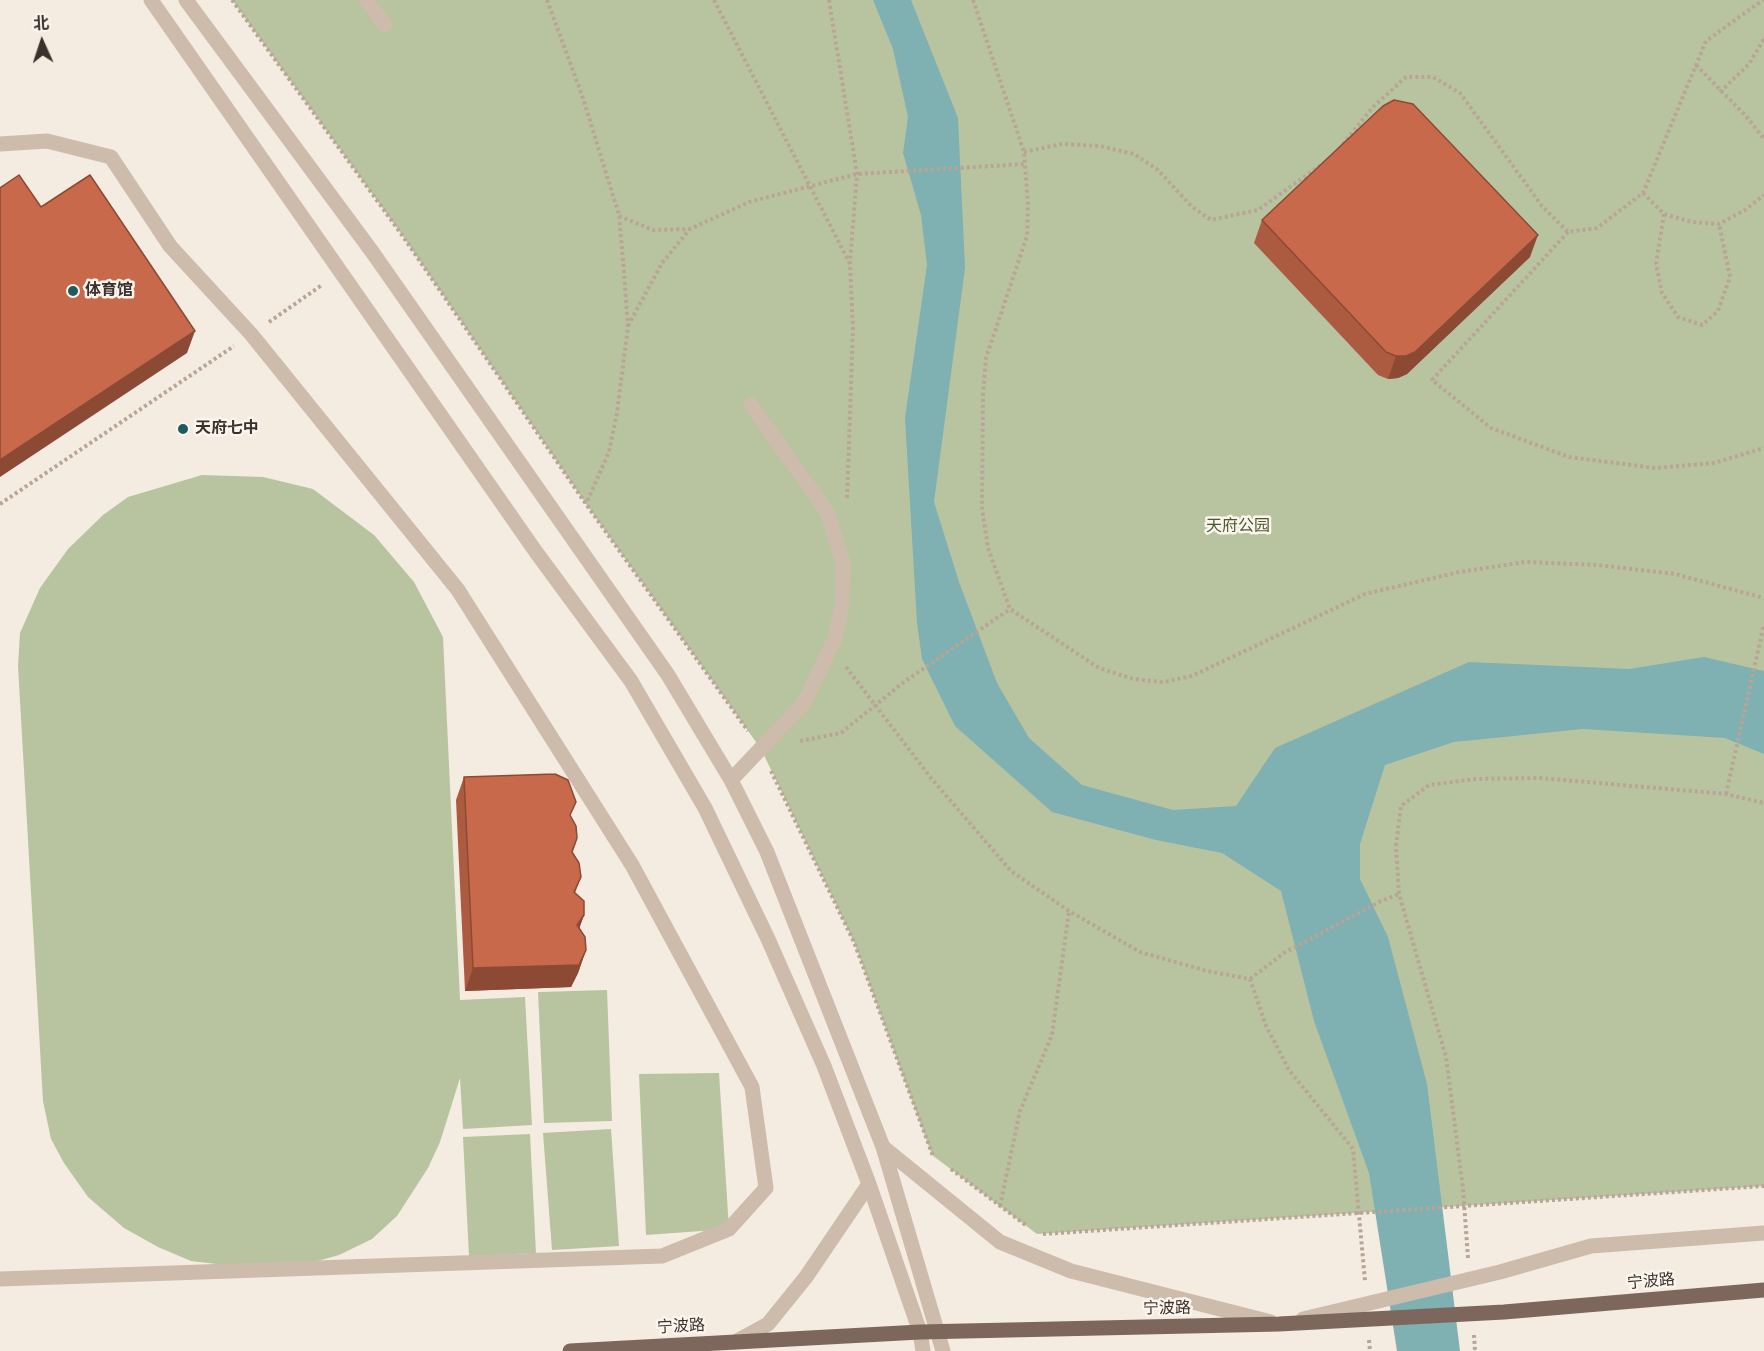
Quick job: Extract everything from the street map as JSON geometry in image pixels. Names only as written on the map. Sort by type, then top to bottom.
[{"type":"main road","name":"宁波路","points":[[570,1351],[920,1332],[1280,1324],[1504,1312],[1764,1290]]},
{"type":"street","points":[[151,0],[340,272],[637,691],[705,808],[768,939],[824,1066],[869,1184],[920,1332],[923,1351]]},
{"type":"street","points":[[186,0],[373,253],[668,675],[732,780],[767,852],[883,1147],[943,1351]]},
{"type":"street","points":[[366,0],[385,25]]},
{"type":"street","points":[[0,144],[47,141],[111,157],[170,246],[251,334],[459,590],[632,865],[752,1087],[766,1188],[729,1229],[662,1256],[0,1279]]},
{"type":"street","points":[[732,780],[804,703],[835,638],[842,604],[843,564],[827,512],[751,405]]},
{"type":"street","points":[[883,1147],[1000,1242],[1071,1271],[1280,1324],[1500,1272],[1591,1246],[1764,1233]]},
{"type":"street","points":[[735,1342],[768,1324],[806,1277],[869,1184]]},
{"type":"path","points":[[232,0],[402,235],[586,504],[761,750],[854,942],[932,1155],[940,1161]]},
{"type":"path","points":[[547,0],[582,95],[619,215],[628,327],[609,452],[586,504]]},
{"type":"path","points":[[714,0],[807,185],[850,264]]},
{"type":"path","points":[[830,0],[857,174],[850,264],[853,327],[847,505]]},
{"type":"path","points":[[973,0],[1026,164],[1027,236],[986,358],[983,393],[982,508],[988,548],[1010,609],[1099,668],[1133,679],[1162,682],[1192,676],[1365,594],[1459,572],[1525,562],[1597,565],[1675,574],[1764,598]]},
{"type":"path","points":[[1763,0],[1706,41],[1643,193],[1597,228],[1568,232],[1431,380],[1491,428],[1569,458],[1655,468],[1714,463],[1764,448]]},
{"type":"path","points":[[1720,92],[1749,64],[1764,39]]},
{"type":"path","points":[[1696,65],[1720,92],[1745,114],[1764,139]]},
{"type":"path","points":[[1024,152],[1062,144],[1100,146],[1134,154],[1158,170],[1191,206],[1211,220],[1258,210],[1331,158],[1373,107],[1406,77],[1433,76],[1460,93],[1542,206],[1568,232]]},
{"type":"path","points":[[619,215],[653,230],[690,229],[749,202],[807,185],[857,174],[1026,164]]},
{"type":"path","points":[[1643,193],[1664,214],[1692,222],[1719,224],[1745,210],[1764,195]]},
{"type":"path","points":[[1664,214],[1656,264],[1662,293],[1678,317],[1702,325],[1718,311],[1730,277],[1719,224]]},
{"type":"path","points":[[628,327],[662,263],[690,229]]},
{"type":"path","points":[[373,253],[402,235]]},
{"type":"path","points":[[0,504],[340,272]]},
{"type":"path","points":[[761,750],[841,733],[874,704],[1010,609]]},
{"type":"path","points":[[1726,794],[1764,624]]},
{"type":"path","points":[[835,638],[848,673],[931,778],[1011,871],[1068,910],[1140,952],[1207,971],[1251,979],[1284,953],[1381,901],[1399,894]]},
{"type":"path","points":[[1469,1270],[1463,1190],[1446,1057],[1399,894],[1396,846],[1401,806],[1429,785],[1476,779],[1540,778],[1726,794],[1764,804]]},
{"type":"path","points":[[1000,1207],[1020,1112],[1052,1035],[1068,910]]},
{"type":"path","points":[[1251,979],[1266,1026],[1289,1070],[1353,1149],[1365,1284]]},
{"type":"path","points":[[949,1168],[1028,1227]]},
{"type":"path","points":[[1037,1234],[1342,1212],[1764,1186]]},
{"type":"path","points":[[1473,1328],[1475,1351]]},
{"type":"path","points":[[1368,1329],[1370,1351]]},
{"type":"green space","name":"天府公园","points":[[232,0],[1764,0],[1764,1186],[1037,1234],[932,1155],[854,942],[761,749],[586,504],[402,235]]},
{"type":"green space","points":[[202,475],[263,477],[313,489],[374,535],[414,582],[443,637],[460,1000],[525,997],[532,1125],[463,1129],[460,1078],[440,1142],[428,1168],[397,1216],[372,1239],[339,1255],[307,1264],[233,1266],[191,1261],[158,1247],[124,1228],[88,1197],[64,1163],[51,1139],[43,1101],[18,666],[20,633],[40,588],[68,549],[103,515],[128,497]]},
{"type":"green space","points":[[607,990],[612,1121],[544,1123],[538,992]]},
{"type":"green space","points":[[719,1073],[729,1229],[646,1235],[639,1074]]},
{"type":"green space","points":[[611,1129],[619,1246],[552,1250],[543,1133]]},
{"type":"green space","points":[[530,1134],[536,1253],[469,1256],[463,1137]]},
{"type":"water","points":[[873,0],[911,0],[958,118],[965,268],[934,502],[959,582],[997,683],[1029,738],[1082,785],[1173,810],[1236,806],[1275,748],[1469,662],[1629,669],[1704,657],[1764,671],[1764,754],[1725,738],[1583,729],[1454,742],[1385,765],[1360,844],[1360,879],[1388,937],[1427,1084],[1460,1351],[1397,1351],[1369,1173],[1314,1021],[1281,891],[1222,853],[1156,840],[1052,812],[955,726],[922,659],[917,623],[905,418],[927,265],[921,215],[903,153],[908,117],[893,49]]},
{"type":"building","points":[[1394,100],[1413,104],[1538,235],[1415,352],[1406,356],[1396,356],[1386,352],[1262,220],[1383,106]]},
{"type":"building","name":"体育馆","points":[[19,175],[41,207],[90,175],[195,331],[0,460],[0,188]]},
{"type":"building","points":[[555,774],[568,780],[576,802],[570,815],[576,826],[577,838],[572,852],[579,863],[581,877],[574,892],[584,901],[584,915],[577,925],[585,937],[586,950],[579,965],[473,968],[464,777]]},
{"type":"place","name":"体育馆","points":[[73,291]]},
{"type":"place","name":"天府七中","points":[[183,429]]}]
